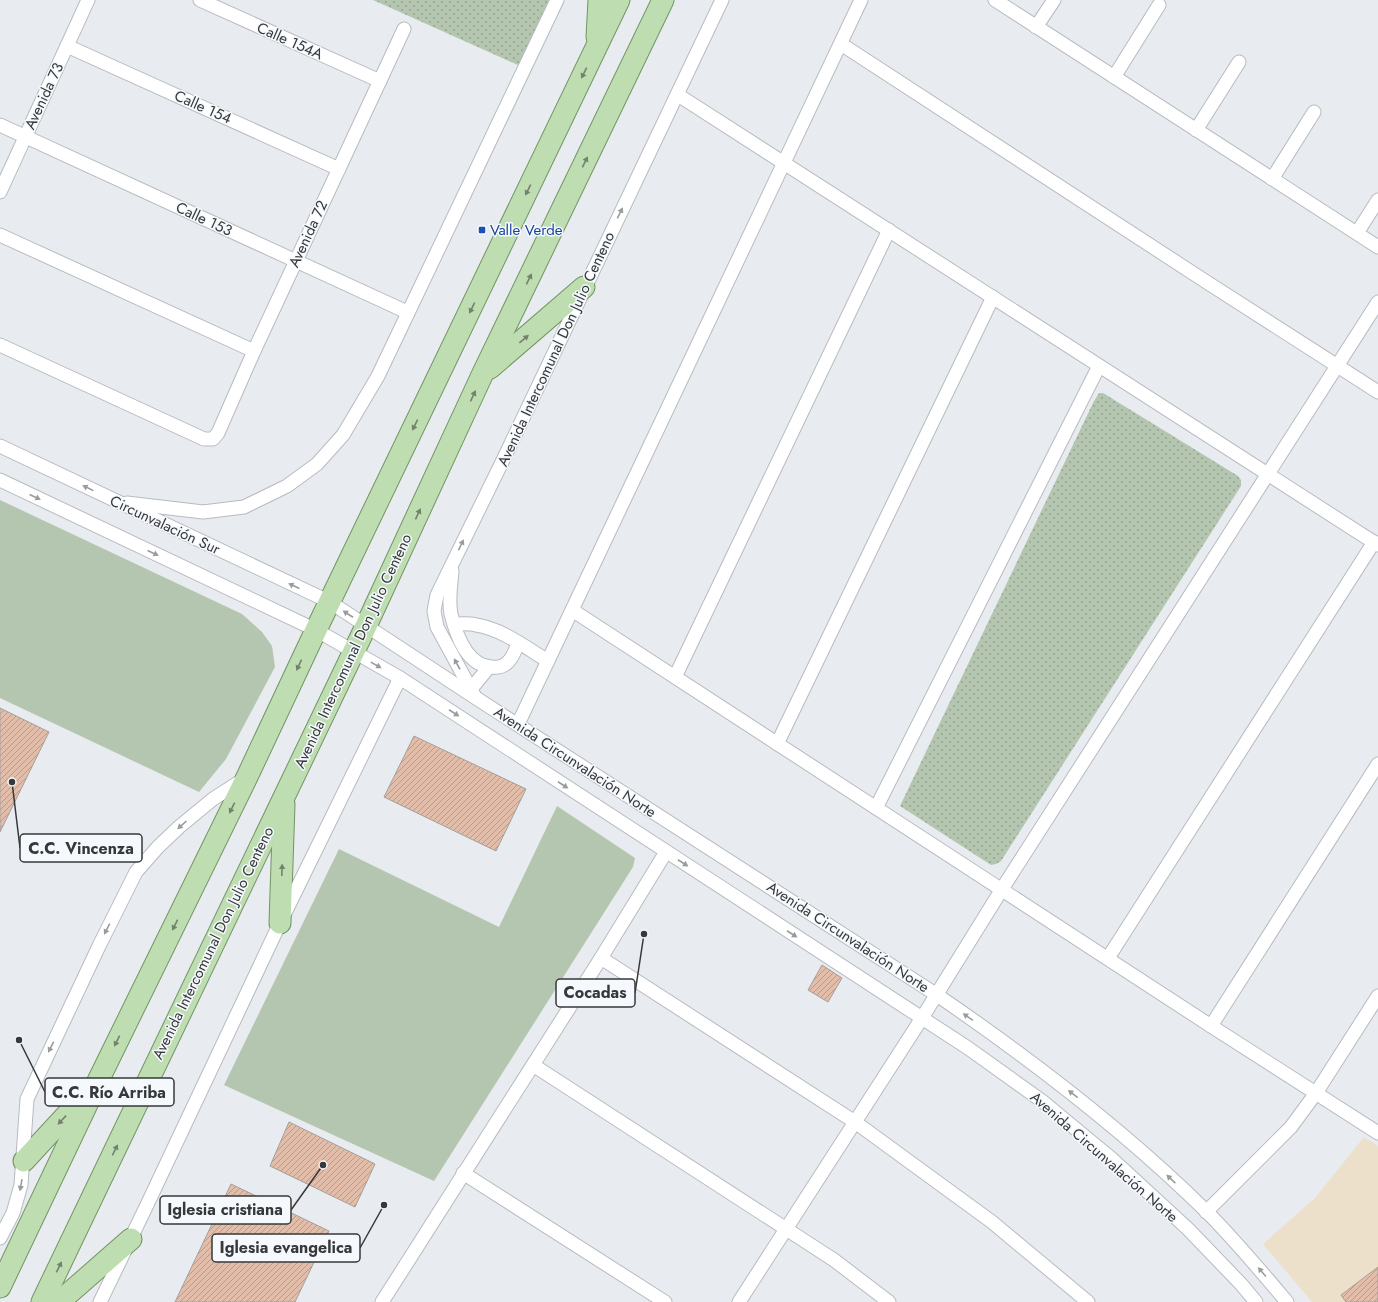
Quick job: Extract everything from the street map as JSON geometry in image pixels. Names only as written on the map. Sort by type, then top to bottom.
[{"type":"main road","points":[[597,47],[599,0]]},
{"type":"main road","points":[[0,1288],[98,1081],[247,777],[316,630],[619,0]]},
{"type":"main road","name":"Avenida Intercomunal Don Julio Centeno","points":[[42,1302],[284,794],[366,626],[483,373],[663,0]]},
{"type":"main road","points":[[483,373],[584,287]]},
{"type":"main road","points":[[280,923],[284,794]]},
{"type":"main road","points":[[24,1162],[98,1081]]},
{"type":"main road","points":[[59,1302],[131,1239]]},
{"type":"street","name":"Avenida 73","points":[[0,192],[88,0]]},
{"type":"street","name":"Calle 154A","points":[[200,0],[380,81]]},
{"type":"street","points":[[115,501],[204,512],[244,507],[287,486],[317,464],[343,435],[378,376],[407,312],[557,0]]},
{"type":"street","name":"Avenida Intercomunal Don Julio Centeno","points":[[473,694],[437,627],[434,612],[436,595],[505,456],[584,287],[678,95],[722,0]]},
{"type":"street","points":[[518,724],[861,0]]},
{"type":"street","points":[[995,0],[1378,247]]},
{"type":"street","points":[[1036,27],[1054,0]]},
{"type":"street","points":[[1114,77],[1159,4]]},
{"type":"street","name":"Avenida 72","points":[[0,345],[204,439],[213,439],[218,433],[254,351],[404,29]]},
{"type":"street","points":[[841,44],[1378,392]]},
{"type":"street","name":"Calle 154","points":[[67,46],[339,169]]},
{"type":"street","points":[[1196,130],[1238,62]]},
{"type":"street","points":[[678,95],[1376,543],[1108,958]]},
{"type":"street","points":[[1272,179],[1314,112]]},
{"type":"street","name":"Calle 153","points":[[0,125],[407,312]]},
{"type":"street","points":[[1357,233],[1378,200]]},
{"type":"street","points":[[675,677],[889,230]]},
{"type":"street","points":[[0,235],[254,351]]},
{"type":"street","points":[[777,744],[993,297]]},
{"type":"street","points":[[739,1302],[937,995],[1002,889],[1267,473],[1378,302]]},
{"type":"street","points":[[876,808],[1099,366]]},
{"type":"street","name":"Circunvalación Sur","points":[[0,446],[330,602],[366,626]]},
{"type":"street","name":"Circunvalación Sur","points":[[0,480],[316,630],[353,652]]},
{"type":"street","points":[[454,560],[449,597],[454,624],[464,648],[471,657],[480,664],[489,667],[503,666],[509,661],[518,643]]},
{"type":"street","points":[[572,610],[1108,958],[1210,1026],[1378,1133]]},
{"type":"street","points":[[454,624],[475,624],[503,634],[548,661]]},
{"type":"street","name":"Avenida Circunvalación Norte","points":[[366,626],[937,995],[982,1026],[1084,1102],[1138,1148],[1206,1212],[1259,1268],[1287,1302]]},
{"type":"street","name":"Avenida Circunvalación Norte","points":[[353,652],[400,678],[922,1018],[968,1048],[1042,1101],[1112,1159],[1188,1229],[1241,1284],[1256,1302]]},
{"type":"street","points":[[473,694],[489,667]]},
{"type":"street","points":[[100,1302],[280,923],[400,678]]},
{"type":"street","points":[[1210,1026],[1378,764]]},
{"type":"street","points":[[0,1238],[13,1213],[18,1200],[21,1185],[24,1162],[27,1099],[99,946],[136,872],[158,847],[196,812],[247,777]]},
{"type":"street","points":[[383,1302],[463,1173],[601,958],[666,852]]},
{"type":"street","points":[[601,958],[855,1122],[992,1222],[1088,1302]]},
{"type":"street","points":[[1206,1212],[1291,1127],[1316,1093],[1378,996]]},
{"type":"street","points":[[533,1064],[834,1260],[889,1302]]},
{"type":"street","points":[[463,1173],[665,1302]]},
{"type":"shaded area","points":[[1364,1137],[1378,1146],[1378,1302],[1312,1302],[1263,1244],[1315,1198]]},
{"type":"green space","points":[[373,0],[550,0],[520,66]]},
{"type":"green space","points":[[1099,393],[1103,393],[1238,476],[1241,480],[1241,486],[1001,861],[991,865],[900,806]]},
{"type":"green space","points":[[0,500],[242,614],[262,632],[272,646],[275,667],[226,759],[199,792],[0,698]]},
{"type":"green space","points":[[557,806],[635,858],[633,867],[434,1181],[224,1085],[339,849],[499,927]]},
{"type":"building","points":[[0,708],[49,732],[0,832]]},
{"type":"building","points":[[414,736],[526,789],[496,851],[384,797]]},
{"type":"building","points":[[822,965],[842,978],[828,1002],[808,990]]},
{"type":"building","points":[[289,1122],[375,1164],[355,1207],[270,1166]]},
{"type":"building","points":[[231,1184],[329,1231],[295,1302],[175,1302]]},
{"type":"building","points":[[1378,1267],[1378,1302],[1346,1302],[1341,1295]]},
{"type":"place","name":"Valle Verde","points":[[482,230]]},
{"type":"place","name":"C.C. Vincenza","points":[[12,782]]},
{"type":"place","name":"Cocadas","points":[[644,934]]},
{"type":"place","name":"C.C. Río Arriba","points":[[19,1040]]},
{"type":"place","name":"Iglesia cristiana","points":[[323,1165]]},
{"type":"place","name":"Iglesia evangelica","points":[[384,1205]]}]
